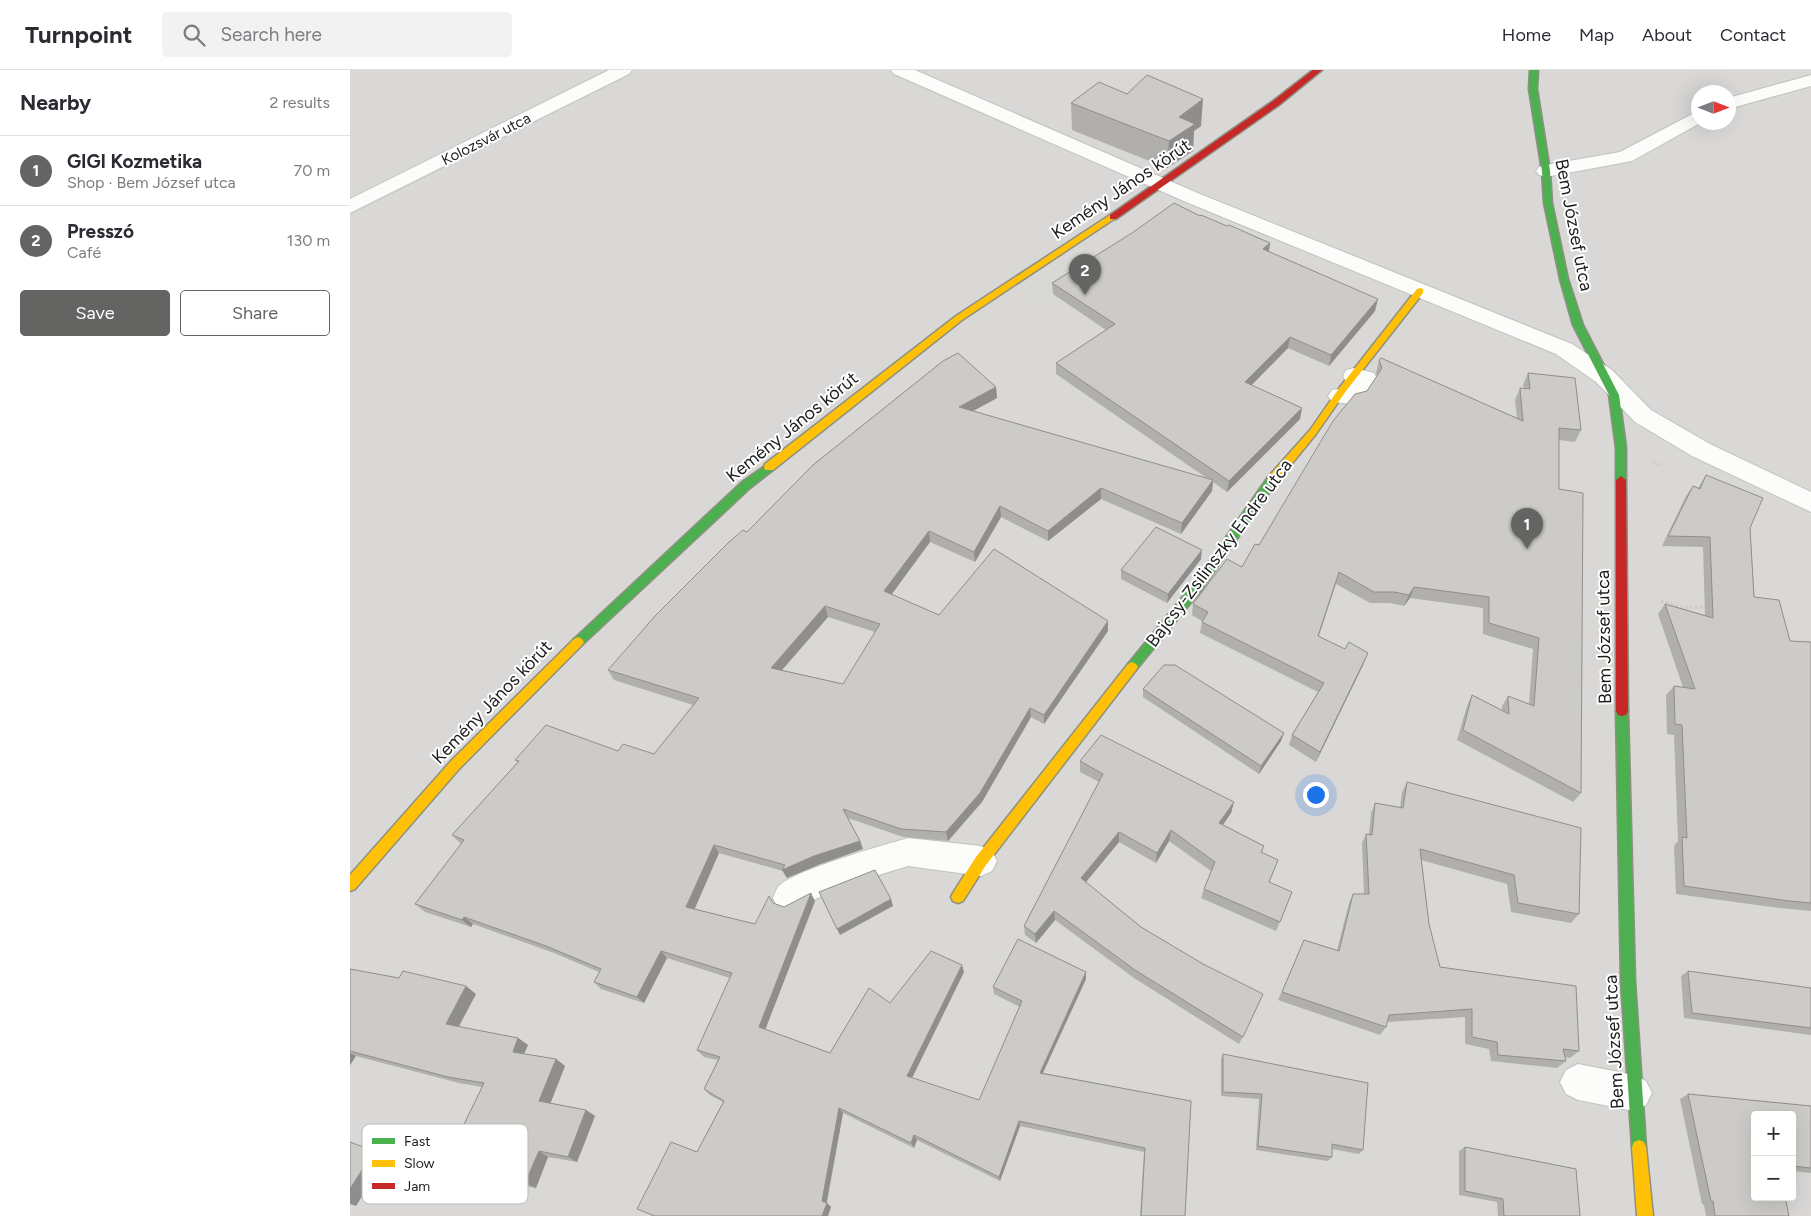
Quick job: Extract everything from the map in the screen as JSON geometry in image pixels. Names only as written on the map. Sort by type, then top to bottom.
[{"type":"street","name":"Kolozsvár utca","points":[[350,207],[623,70]]},
{"type":"street","points":[[900,70],[1162,184],[1564,349],[1604,376],[1643,416],[1701,450],[1811,503]]},
{"type":"street","name":"Kemény János körút","points":[[350,885],[455,764],[558,660],[746,485],[959,318],[1162,184],[1276,103],[1318,70]]},
{"type":"street","name":"Bem József utca","points":[[1534,70],[1534,98],[1546,171],[1548,203],[1564,280],[1578,325],[1614,395],[1620,448],[1620,612],[1628,981],[1634,1093],[1645,1216]]},
{"type":"street","points":[[1736,102],[1811,80]]},
{"type":"street","points":[[1546,171],[1625,158],[1691,121]]},
{"type":"street","points":[[1340,396],[1354,396],[1366,378],[1354,376],[1420,291]]},
{"type":"street","name":"Bajcsy-Zsilinszky Endre utca","points":[[958,897],[980,861],[1098,709],[1198,586],[1281,467],[1313,432],[1340,396]]},
{"type":"street","points":[[789,898],[802,889],[860,866],[908,852],[980,861]]},
{"type":"street","points":[[1578,1082],[1634,1093]]},
{"type":"path","points":[[1660,601],[1684,608],[1704,607]]},
{"type":"shaded area","points":[[350,70],[1811,70],[1811,1216],[350,1216]]},
{"type":"shaded area","points":[[1058,266],[1075,277],[1038,301],[1021,290]]},
{"type":"building","points":[[1147,75],[1203,99],[1179,117],[1195,124],[1169,141],[1071,103],[1099,82],[1127,94]]},
{"type":"building","points":[[1174,203],[1200,216],[1227,226],[1229,225],[1270,243],[1263,249],[1378,299],[1331,355],[1290,337],[1245,382],[1302,408],[1229,481],[1056,363],[1115,324],[1052,283],[1132,233]]},
{"type":"building","points":[[958,353],[996,387],[959,407],[1213,480],[1182,523],[1101,488],[1048,531],[1000,506],[974,552],[929,531],[884,591],[939,615],[994,549],[1108,621],[1044,715],[1030,708],[980,793],[946,832],[901,829],[843,809],[860,841],[814,856],[782,870],[785,865],[714,845],[686,907],[755,924],[769,896],[773,903],[784,907],[811,893],[759,1027],[830,1053],[869,988],[890,1003],[931,951],[962,965],[907,1076],[979,1100],[1022,1001],[993,987],[1018,939],[1086,972],[1040,1073],[1191,1101],[1185,1216],[1141,1216],[1145,1148],[1019,1121],[999,1177],[914,1135],[911,1143],[839,1108],[822,1201],[827,1203],[822,1216],[655,1216],[637,1209],[671,1142],[697,1152],[724,1101],[704,1089],[720,1057],[697,1050],[732,973],[661,951],[637,997],[594,982],[601,969],[546,946],[464,917],[462,920],[415,904],[464,840],[452,835],[519,761],[515,760],[546,725],[618,751],[623,744],[654,754],[699,698],[608,670],[655,616],[728,543],[743,530],[747,532],[813,465],[943,361]],"holes":[[[825,606],[880,624],[843,684],[771,668]]]},
{"type":"building","points":[[1381,358],[1523,421],[1520,388],[1530,389],[1528,373],[1575,378],[1581,430],[1559,428],[1559,489],[1583,493],[1581,793],[1463,730],[1472,695],[1509,714],[1508,696],[1534,706],[1539,638],[1489,623],[1489,597],[1414,587],[1409,595],[1394,592],[1374,592],[1339,572],[1318,636],[1345,649],[1349,642],[1368,653],[1320,752],[1292,735],[1324,683],[1202,622],[1208,612],[1193,604],[1227,559],[1242,567],[1255,544],[1259,545],[1333,421],[1355,394],[1367,391],[1382,368],[1379,360]]},
{"type":"building","points":[[1706,475],[1763,498],[1750,528],[1754,597],[1779,600],[1790,641],[1811,642],[1811,903],[1684,886],[1682,837],[1687,838],[1682,725],[1675,724],[1674,686],[1695,689],[1665,604],[1713,618],[1710,537],[1668,536],[1693,486],[1700,489]]},
{"type":"building","points":[[1156,527],[1202,550],[1168,594],[1121,570]]},
{"type":"building","points":[[1164,665],[1175,665],[1284,733],[1261,766],[1143,689]]},
{"type":"building","points":[[1101,735],[1234,802],[1219,823],[1264,846],[1261,852],[1278,860],[1269,882],[1292,892],[1280,922],[1204,889],[1215,862],[1171,830],[1157,853],[1119,832],[1081,878],[1141,927],[1203,964],[1263,994],[1243,1037],[1135,970],[1054,911],[1035,934],[1024,926],[1103,774],[1080,761]]},
{"type":"building","points":[[1407,782],[1581,828],[1579,914],[1518,903],[1514,875],[1420,849],[1429,924],[1440,967],[1576,986],[1579,1051],[1563,1049],[1566,1061],[1498,1055],[1497,1042],[1472,1037],[1472,1009],[1389,1015],[1386,1027],[1282,992],[1304,940],[1339,951],[1353,894],[1369,894],[1366,834],[1372,835],[1375,803],[1403,808]]},
{"type":"building","points":[[875,870],[891,899],[837,929],[819,892]]},
{"type":"building","points":[[350,969],[399,978],[403,971],[466,986],[446,1024],[518,1038],[513,1052],[556,1059],[539,1101],[586,1110],[568,1157],[539,1151],[528,1176],[528,1124],[464,1124],[484,1083],[448,1077],[350,1051]]},
{"type":"building","points":[[1688,971],[1811,988],[1811,1028],[1692,1013]]},
{"type":"building","points":[[1223,1054],[1368,1083],[1363,1150],[1332,1144],[1332,1157],[1258,1146],[1262,1094],[1223,1092]]},
{"type":"building","points":[[1688,1094],[1811,1106],[1811,1168],[1796,1166],[1796,1111],[1751,1111],[1751,1201],[1786,1201],[1789,1216],[1715,1216],[1713,1201],[1711,1201]]},
{"type":"building","points":[[350,1142],[362,1146],[362,1170],[350,1189]]},
{"type":"building","points":[[1465,1147],[1576,1169],[1580,1216],[1504,1216],[1503,1199],[1465,1191]]},
{"type":"traffic: fast","points":[[1534,70],[1533,89],[1546,171],[1548,203],[1564,279],[1578,325],[1614,395],[1621,448],[1621,480]]},
{"type":"traffic: fast","points":[[578,642],[746,485],[769,467]]},
{"type":"traffic: fast","points":[[1132,667],[1198,586],[1272,480]]},
{"type":"traffic: fast","points":[[1622,711],[1628,981],[1639,1147]]},
{"type":"traffic: slow","points":[[769,467],[959,318],[1113,217]]},
{"type":"traffic: slow","points":[[1272,480],[1313,432],[1343,389],[1420,291]]},
{"type":"traffic: slow","points":[[350,885],[455,765],[578,642]]},
{"type":"traffic: slow","points":[[958,897],[981,861],[1132,667]]},
{"type":"traffic: slow","points":[[1639,1147],[1645,1216]]},
{"type":"traffic: jam","points":[[1113,217],[1276,103],[1318,70]]},
{"type":"traffic: jam","points":[[1621,480],[1622,711]]},
{"type":"place","name":"Presszó","points":[[1085,295]]},
{"type":"place","name":"GIGI Kozmetika","points":[[1527,549]]}]
